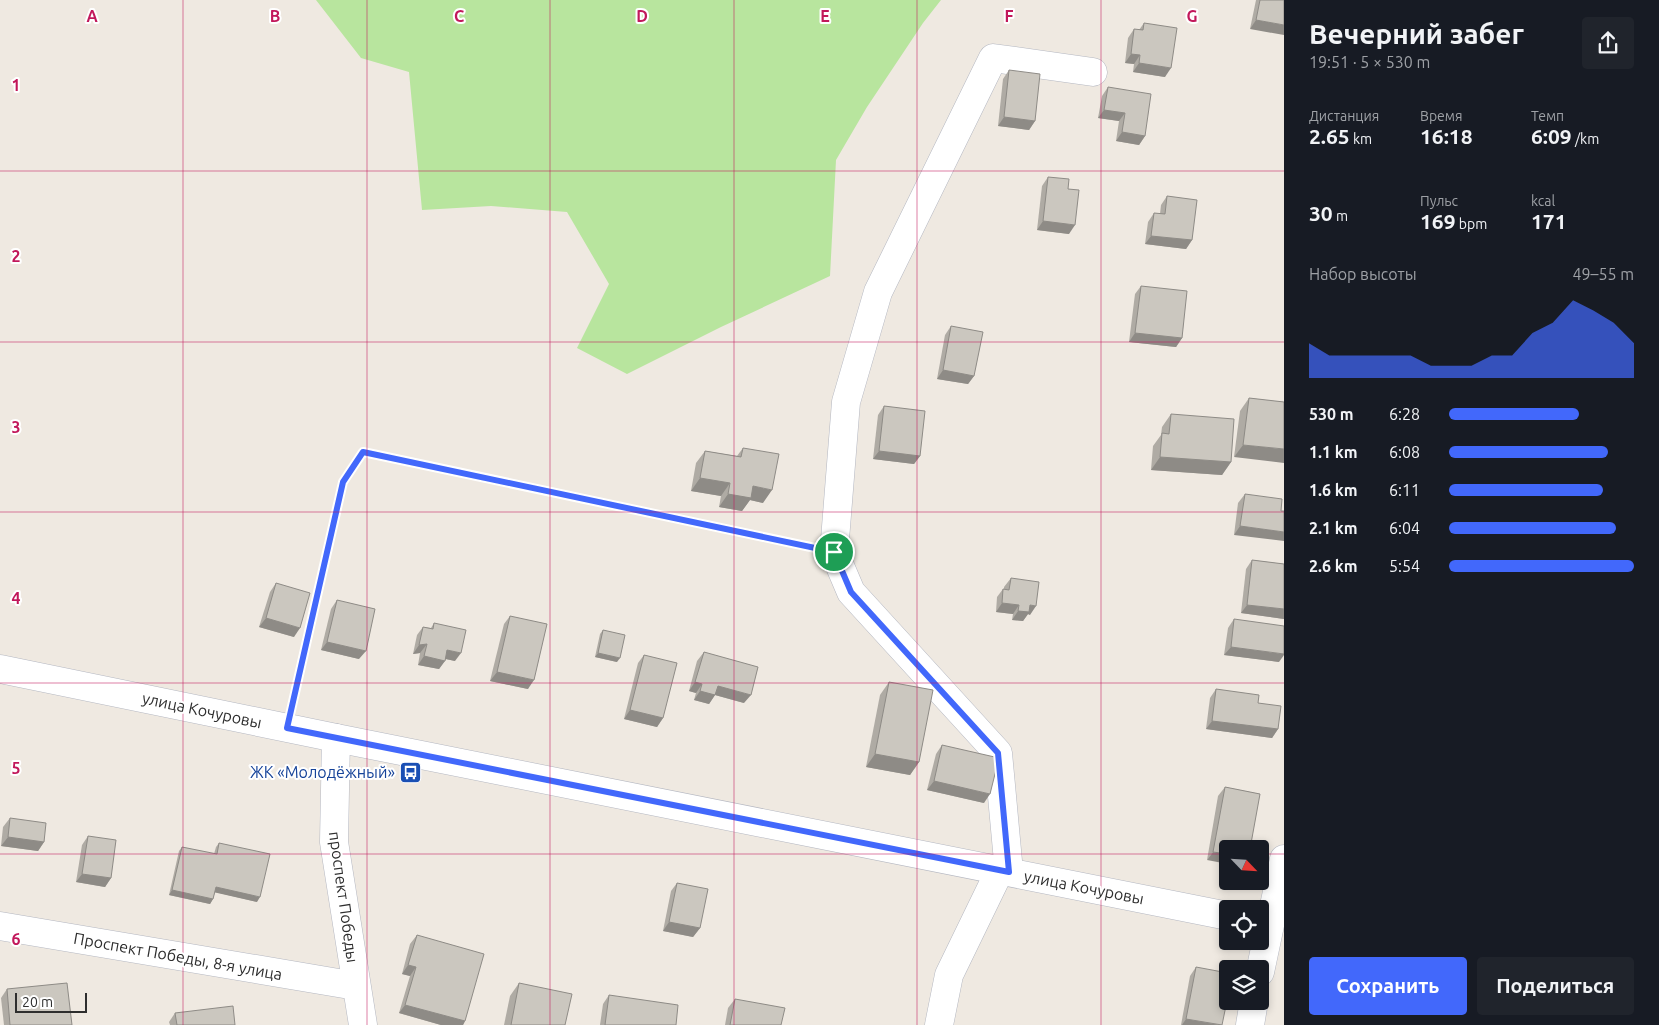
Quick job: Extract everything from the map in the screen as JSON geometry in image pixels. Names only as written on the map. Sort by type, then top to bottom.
[{"type":"street","points":[[938,1025],[949,975],[1004,871],[998,753],[851,592],[834,552],[846,402],[878,292],[992,58],[1093,72]]},
{"type":"street","name":"улица Кочуровы","points":[[0,668],[336,738],[1219,914]]},
{"type":"street","name":"проспект Победы","points":[[336,738],[334,842],[363,1025]]},
{"type":"street","points":[[1263,960],[1284,859]]},
{"type":"street","name":"Проспект Победы, 8-я улица","points":[[0,926],[356,986]]},
{"type":"street","points":[[1250,1025],[1252,1010]]},
{"type":"path","points":[[287,728],[343,482],[363,452],[834,552]]},
{"type":"green space","points":[[316,0],[941,0],[923,23],[867,107],[836,160],[830,276],[627,374],[577,348],[609,284],[567,212],[491,206],[422,210],[409,72],[361,58]]},
{"type":"building","points":[[1260,0],[1284,0],[1284,25],[1256,20]]},
{"type":"building","points":[[1144,23],[1177,28],[1171,68],[1139,63],[1140,55],[1131,54],[1134,29],[1143,30]]},
{"type":"building","points":[[1009,70],[1040,74],[1035,121],[1004,117]]},
{"type":"building","points":[[1108,87],[1151,94],[1145,136],[1122,132],[1125,113],[1104,110]]},
{"type":"building","points":[[1048,177],[1069,179],[1068,189],[1079,190],[1075,225],[1043,221]]},
{"type":"building","points":[[1167,196],[1197,200],[1192,240],[1151,236],[1154,213],[1165,214]]},
{"type":"building","points":[[1141,286],[1187,291],[1182,338],[1135,333]]},
{"type":"building","points":[[951,326],[983,332],[974,376],[943,370]]},
{"type":"building","points":[[1249,398],[1284,402],[1284,449],[1243,445]]},
{"type":"building","points":[[884,406],[925,411],[920,456],[879,451]]},
{"type":"building","points":[[1171,414],[1234,419],[1231,462],[1160,457],[1162,433],[1169,434]]},
{"type":"building","points":[[743,448],[779,454],[772,490],[753,486],[751,498],[728,494],[730,483],[700,478],[705,451],[741,457]]},
{"type":"building","points":[[1245,494],[1282,499],[1281,511],[1284,511],[1284,532],[1240,526]]},
{"type":"building","points":[[1252,560],[1284,564],[1284,609],[1247,605]]},
{"type":"building","points":[[1011,578],[1039,582],[1036,606],[1030,605],[1029,612],[1018,611],[1019,605],[1002,603],[1003,589],[1009,590]]},
{"type":"building","points":[[276,583],[310,593],[300,628],[266,618]]},
{"type":"building","points":[[337,600],[375,609],[366,651],[327,642]]},
{"type":"building","points":[[510,616],[547,624],[534,680],[497,672]]},
{"type":"building","points":[[1234,619],[1284,626],[1284,654],[1231,647]]},
{"type":"building","points":[[434,623],[466,630],[461,653],[447,650],[445,661],[424,656],[427,644],[419,645],[423,627],[433,629]]},
{"type":"building","points":[[603,630],[625,635],[620,658],[598,653]]},
{"type":"building","points":[[704,652],[758,667],[751,695],[718,686],[715,695],[700,691],[702,684],[695,682]]},
{"type":"building","points":[[644,655],[677,663],[663,718],[630,710]]},
{"type":"building","points":[[889,682],[933,690],[919,762],[875,754]]},
{"type":"building","points":[[1216,689],[1259,695],[1258,703],[1281,706],[1278,729],[1212,721]]},
{"type":"building","points":[[942,745],[999,758],[990,794],[934,781]]},
{"type":"building","points":[[1225,787],[1260,794],[1252,840],[1219,840],[1219,853],[1213,852]]},
{"type":"building","points":[[10,818],[46,823],[44,842],[8,837]]},
{"type":"building","points":[[88,836],[116,840],[111,878],[82,874]]},
{"type":"building","points":[[219,843],[270,854],[260,897],[216,887],[213,899],[172,890],[182,847],[217,854]]},
{"type":"building","points":[[677,883],[708,889],[700,928],[669,922]]},
{"type":"building","points":[[417,935],[484,954],[465,1021],[405,1005],[416,967],[408,965]]},
{"type":"building","points":[[1196,967],[1219,971],[1219,1010],[1225,1010],[1222,1025],[1186,1019]]},
{"type":"building","points":[[67,983],[72,1025],[10,1025],[7,989]]},
{"type":"building","points":[[519,983],[572,994],[565,1025],[511,1025]]},
{"type":"building","points":[[609,995],[678,1005],[676,1025],[605,1025]]},
{"type":"building","points":[[735,999],[785,1008],[781,1025],[730,1025]]},
{"type":"building","points":[[233,1006],[235,1025],[177,1025],[175,1013]]},
{"type":"place","name":"ЖК «Молодёжный»","points":[[411,772]]},
{"type":"route","points":[[363,452],[834,552],[851,592],[998,753],[1009,872],[287,728],[343,482],[363,452]]}]
